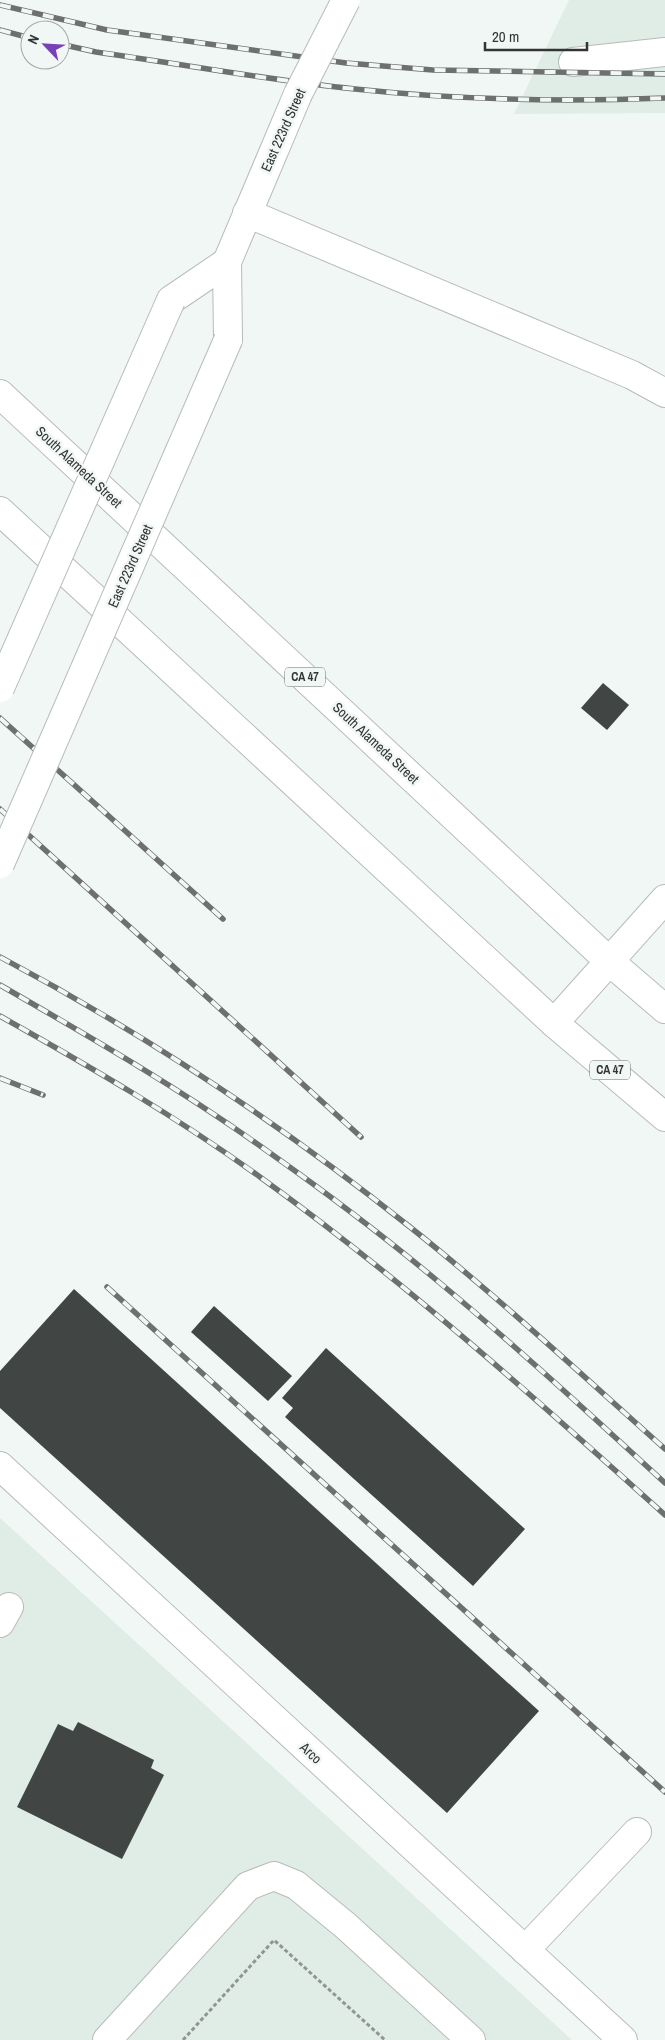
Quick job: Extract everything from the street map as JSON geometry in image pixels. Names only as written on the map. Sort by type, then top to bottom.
[{"type":"main road","name":"East 223rd Street","points":[[0,864],[228,340],[227,262],[298,94],[346,0]]},
{"type":"main road","points":[[573,62],[665,52]]},
{"type":"main road","points":[[247,213],[632,375],[665,393]]},
{"type":"main road","points":[[0,688],[171,300],[227,262]]},
{"type":"main road","name":"South Alameda Street","points":[[0,394],[610,961],[665,1009]]},
{"type":"main road","name":"CA 47","points":[[0,511],[554,1023],[665,1117]]},
{"type":"main road","points":[[554,1023],[665,899]]},
{"type":"main road","name":"Arco","points":[[0,1466],[623,2040]]},
{"type":"main road","points":[[525,1950],[637,1832]]},
{"type":"main road","points":[[107,2040],[248,1886],[274,1876],[296,1885],[346,1926],[471,2040]]},
{"type":"path","points":[[182,2040],[274,1940],[384,2040]]},
{"type":"shaded area","points":[[569,0],[665,0],[665,113],[514,114]]},
{"type":"shaded area","points":[[0,1518],[572,2040],[0,2040]]},
{"type":"building","points":[[603,683],[629,705],[607,730],[581,708]]},
{"type":"building","points":[[74,1289],[539,1711],[447,1813],[0,1408],[0,1371]]},
{"type":"building","points":[[214,1306],[292,1376],[268,1401],[191,1332]]},
{"type":"building","points":[[326,1348],[525,1529],[473,1586],[285,1417],[293,1408],[282,1398]]},
{"type":"building","points":[[78,1722],[154,1760],[151,1768],[164,1775],[122,1859],[17,1807],[58,1724],[73,1731]]},
{"type":"railway","points":[[0,5],[107,30],[346,63],[433,70],[665,74]]},
{"type":"railway","points":[[0,30],[20,35]]},
{"type":"railway","points":[[70,46],[257,77],[394,93],[510,99],[588,100],[665,98]]},
{"type":"railway","points":[[0,718],[223,919]]},
{"type":"railway","points":[[0,809],[361,1137]]},
{"type":"railway","points":[[0,957],[160,1049],[262,1117],[362,1189],[475,1281],[665,1449]]},
{"type":"railway","points":[[0,985],[103,1045],[204,1108],[335,1200],[469,1307],[665,1483]]},
{"type":"railway","points":[[0,1016],[165,1113],[229,1155],[313,1216],[467,1340],[665,1515]]},
{"type":"railway","points":[[0,1078],[43,1095]]},
{"type":"railway","points":[[107,1287],[665,1792]]}]
